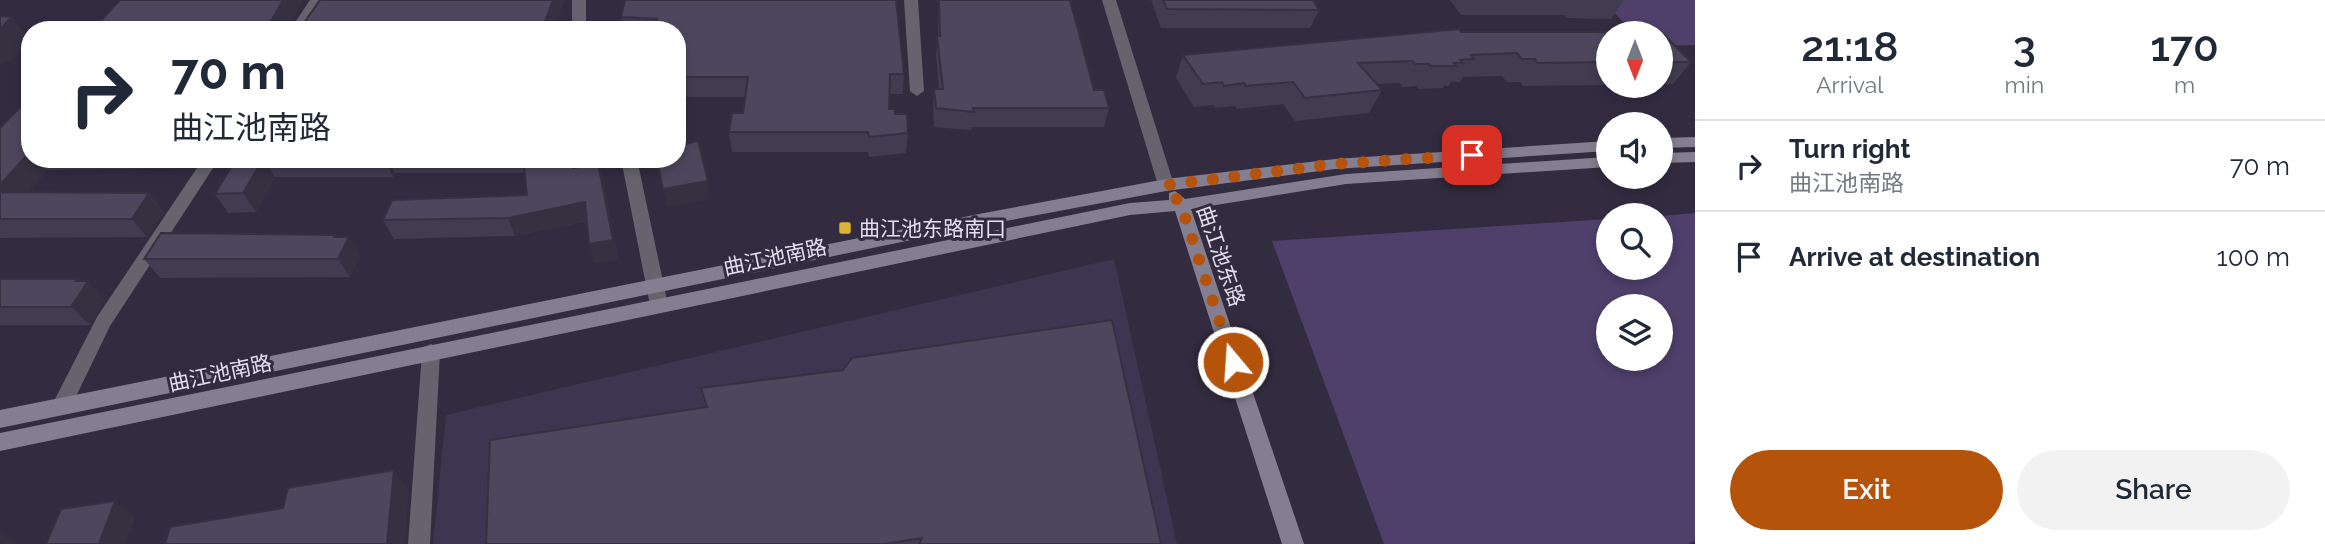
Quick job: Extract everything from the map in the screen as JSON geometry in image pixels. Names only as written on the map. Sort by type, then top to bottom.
[{"type":"main road","points":[[1673,143],[1695,142]]},
{"type":"main road","name":"曲江池南路","points":[[0,419],[1166,185],[1335,164],[1596,147]]},
{"type":"main road","points":[[1673,158],[1695,157]]},
{"type":"main road","name":"曲江池南路","points":[[0,442],[1130,209],[1181,205],[1346,179],[1596,163]]},
{"type":"main road","name":"曲江池东路","points":[[1166,185],[1181,205],[1293,544]]},
{"type":"street","points":[[303,21],[317,0]]},
{"type":"street","points":[[579,0],[579,21]]},
{"type":"street","points":[[911,0],[917,91]]},
{"type":"street","points":[[1109,0],[1166,185]]},
{"type":"street","points":[[61,407],[103,322],[205,168]]},
{"type":"street","points":[[631,168],[659,305]]},
{"type":"street","points":[[419,544],[430,352]]},
{"type":"shaded area","points":[[1602,0],[1695,0],[1695,45],[1673,46],[1673,21],[1622,21]]},
{"type":"shaded area","points":[[1695,213],[1695,541],[1688,544],[1384,544],[1272,241],[1596,220],[1596,280],[1673,280],[1673,215]]},
{"type":"shaded area","points":[[1114,259],[1177,544],[433,544],[446,415]]},
{"type":"building","points":[[120,0],[283,0],[271,21],[100,21]]},
{"type":"building","points":[[320,0],[553,0],[545,21],[305,21]]},
{"type":"building","points":[[625,0],[896,0],[904,74],[890,74],[889,109],[894,109],[895,114],[907,114],[908,133],[869,137],[868,132],[729,132],[732,113],[743,113],[748,77],[686,77],[686,21],[621,17]]},
{"type":"building","points":[[939,0],[1070,0],[1094,90],[1104,90],[1109,108],[973,108],[974,112],[936,108],[934,89],[943,89],[937,36],[940,36]]},
{"type":"building","points":[[1163,0],[1313,0],[1319,10],[1167,9]]},
{"type":"building","points":[[0,16],[12,17],[0,29]]},
{"type":"building","points":[[1459,29],[1461,32],[1596,32],[1596,62],[1538,63],[1535,59],[1522,59],[1517,53],[1471,55],[1474,59],[1460,60],[1463,63],[1454,63],[1456,66],[1431,66],[1415,64],[1412,61],[1358,63],[1382,90],[1305,98],[1293,82],[1246,86],[1244,83],[1224,86],[1222,82],[1203,84],[1183,55]]},
{"type":"building","points":[[1673,44],[1691,62],[1673,62]]},
{"type":"building","points":[[21,106],[21,162],[0,185],[0,128]]},
{"type":"building","points":[[698,141],[708,181],[663,189],[659,168],[686,168],[686,144]]},
{"type":"building","points":[[231,168],[258,168],[243,193],[215,194]]},
{"type":"building","points":[[524,168],[599,168],[613,240],[589,244],[585,202],[508,218],[383,220],[392,200],[527,195]]},
{"type":"building","points":[[0,192],[149,193],[132,219],[0,219]]},
{"type":"building","points":[[161,233],[349,237],[338,259],[144,259]]},
{"type":"building","points":[[0,279],[88,281],[71,307],[0,307]]},
{"type":"building","points":[[1112,320],[1161,544],[919,544],[922,538],[885,544],[486,544],[490,440],[707,407],[701,388],[843,370],[852,358]]},
{"type":"building","points":[[394,470],[387,544],[165,544],[170,527],[283,508],[288,488]]},
{"type":"building","points":[[115,501],[99,544],[46,544],[61,509]]},
{"type":"place","name":"曲江池东路南口","points":[[845,228]]},
{"type":"route","points":[[1233,362],[1181,205],[1166,185],[1335,164],[1472,155]]}]
